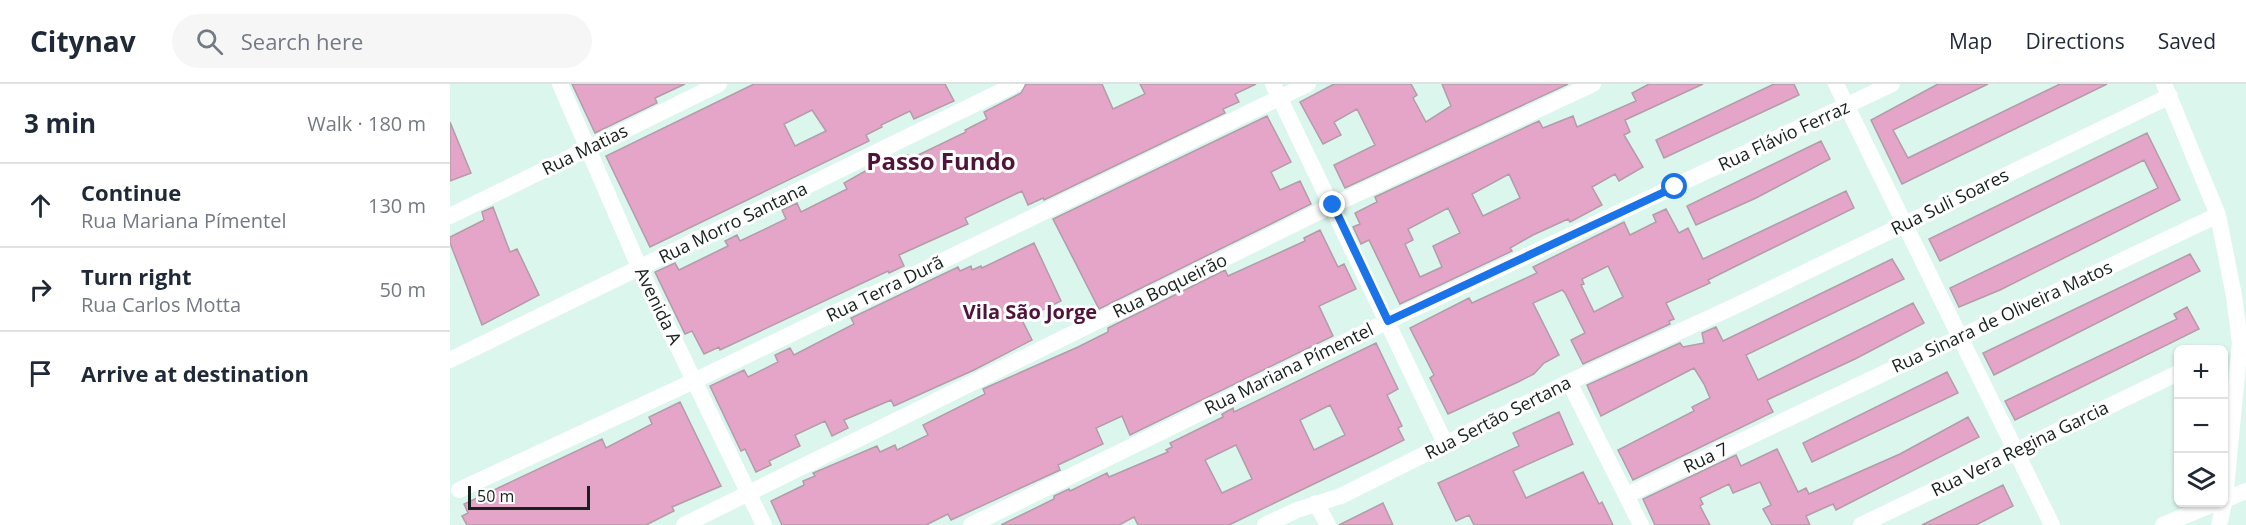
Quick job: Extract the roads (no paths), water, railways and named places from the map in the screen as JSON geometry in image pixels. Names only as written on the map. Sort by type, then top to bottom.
[{"type":"street","name":"Avenida A","points":[[560,84],[640,269],[764,525]]},
{"type":"street","name":"Rua Matias","points":[[450,216],[719,84]]},
{"type":"street","name":"Rua Morro Santana","points":[[450,360],[1016,84]]},
{"type":"street","name":"Rua Terra Durã","points":[[459,489],[694,381],[1276,91],[1308,84]]},
{"type":"street","name":"Rua Boqueirão","points":[[684,525],[1333,205],[1593,84]]},
{"type":"street","points":[[1836,84],[2052,525]]},
{"type":"street","name":"Rua Flávio Ferraz","points":[[1675,187],[1892,84]]},
{"type":"street","points":[[2167,90],[2218,214],[2234,296],[2240,344],[2228,453]]},
{"type":"street","name":"Rua Suli Soares","points":[[1731,308],[1905,224],[2167,90]]},
{"type":"street","points":[[1276,91],[1333,205],[1446,445]]},
{"type":"street","name":"Rua Mariana Pímentel","points":[[971,525],[1388,321],[1675,187]]},
{"type":"street","name":"Rua Sinara de Oliveira Matos","points":[[1786,420],[2218,214]]},
{"type":"street","name":"Rua Sertão Sertana","points":[[1265,525],[1316,503],[1341,496],[1569,382],[1731,308]]},
{"type":"street","points":[[2228,349],[2240,344]]},
{"type":"street","name":"Rua Vera Regina Garcia","points":[[1861,525],[2174,375]]},
{"type":"street","points":[[1569,382],[1641,525]]},
{"type":"street","name":"Rua 7","points":[[1627,495],[1786,420]]},
{"type":"street","points":[[2228,498],[2246,491]]},
{"type":"street","points":[[1316,503],[1328,525]]},
{"type":"street","points":[[2163,525],[2207,507]]},
{"type":"street","points":[[2219,525],[2221,507]]},
{"type":"district","name":"Passo Fundo","points":[[941,162]]},
{"type":"district","name":"Vila São Jorge","points":[[1030,312]]}]
